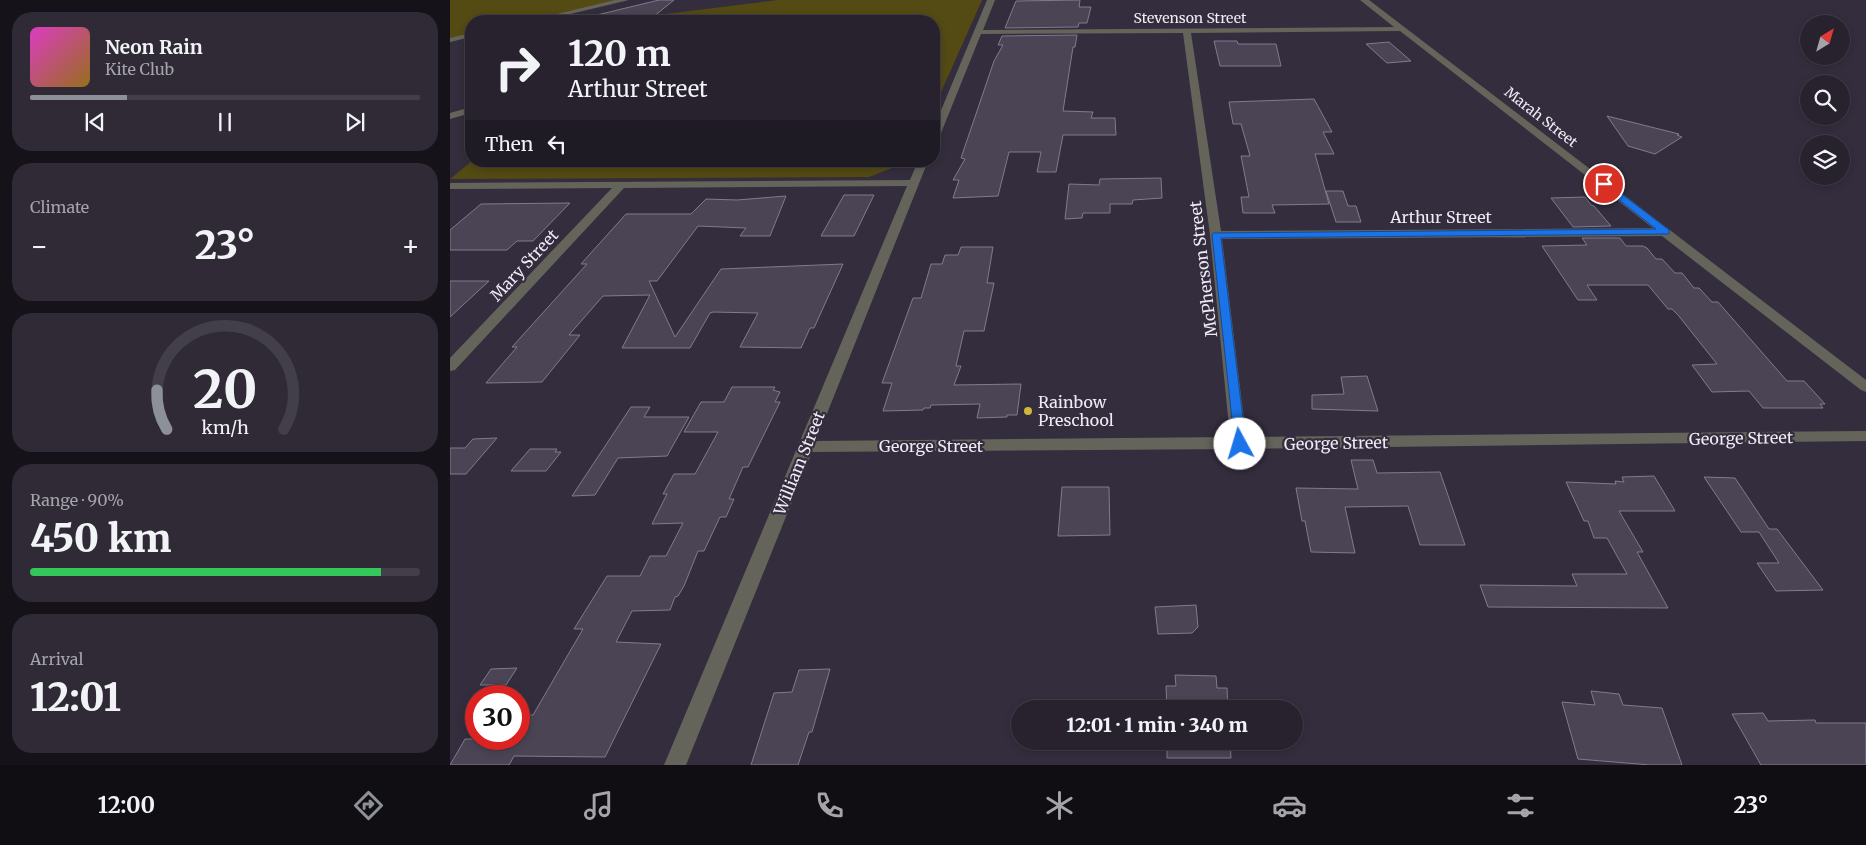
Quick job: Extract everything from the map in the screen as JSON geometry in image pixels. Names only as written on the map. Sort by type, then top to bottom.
[{"type":"street","points":[[559,15],[625,0]]},
{"type":"street","points":[[940,124],[991,0]]},
{"type":"street","name":"Marah Street","points":[[1364,0],[1866,387]]},
{"type":"street","name":"Stevenson Street","points":[[978,32],[1402,29]]},
{"type":"street","name":"McPherson Street","points":[[1187,31],[1216,235],[1240,444]]},
{"type":"street","points":[[450,40],[465,36]]},
{"type":"street","points":[[450,116],[465,112]]},
{"type":"street","name":"William Street","points":[[675,765],[920,167]]},
{"type":"street","points":[[450,186],[913,183]]},
{"type":"street","name":"Mary Street","points":[[450,367],[621,185]]},
{"type":"street","name":"Arthur Street","points":[[1216,235],[1666,232]]},
{"type":"street","name":"George Street","points":[[806,447],[1240,444],[1866,436]]},
{"type":"shaded area","points":[[450,0],[625,0],[559,15],[465,15],[465,36],[450,40]]},
{"type":"shaded area","points":[[777,0],[982,0],[940,94],[940,15],[657,15]]},
{"type":"shaded area","points":[[465,167],[895,167],[869,177],[450,179]]},
{"type":"building","points":[[659,0],[674,0],[655,15],[597,15]]},
{"type":"building","points":[[1080,0],[1079,7],[1091,7],[1087,23],[1079,23],[1078,27],[1005,28],[1016,1]]},
{"type":"building","points":[[1077,35],[1075,47],[1073,47],[1063,111],[1093,112],[1091,118],[1115,118],[1116,135],[1063,135],[1056,172],[1037,172],[1041,152],[1009,152],[998,196],[953,198],[959,180],[953,180],[965,159],[961,158],[994,61],[1003,45],[998,45],[1002,36]]},
{"type":"building","points":[[1214,41],[1237,41],[1238,44],[1276,44],[1281,66],[1220,66]]},
{"type":"building","points":[[1389,42],[1411,61],[1387,63],[1366,44]]},
{"type":"building","points":[[1314,99],[1332,132],[1323,132],[1334,154],[1315,154],[1329,204],[1272,205],[1275,213],[1243,213],[1241,197],[1249,197],[1241,156],[1250,156],[1241,124],[1233,124],[1229,102]]},
{"type":"building","points":[[1607,116],[1679,134],[1677,135],[1682,137],[1655,154],[1628,146]]},
{"type":"building","points":[[1161,178],[1162,198],[1133,200],[1132,204],[1110,204],[1110,213],[1083,213],[1082,218],[1065,219],[1069,184],[1099,185],[1100,179]]},
{"type":"building","points":[[1326,191],[1343,191],[1348,206],[1356,206],[1361,222],[1336,222]]},
{"type":"building","points":[[844,195],[874,195],[854,236],[821,236]]},
{"type":"building","points":[[786,196],[770,236],[740,236],[746,228],[698,226],[657,281],[649,281],[675,337],[721,269],[843,264],[814,328],[810,328],[801,348],[740,347],[758,313],[713,312],[710,313],[690,348],[622,348],[650,295],[603,296],[569,335],[580,335],[542,382],[486,383],[517,347],[512,347],[587,264],[581,264],[626,214],[691,214],[706,199],[737,200]]},
{"type":"building","points":[[1585,197],[1611,226],[1573,227],[1551,198]]},
{"type":"building","points":[[570,203],[533,241],[517,241],[507,250],[450,250],[450,230],[481,204]]},
{"type":"building","points":[[1582,238],[1620,238],[1626,246],[1643,246],[1647,248],[1656,259],[1662,259],[1675,273],[1682,273],[1694,288],[1699,288],[1712,302],[1718,302],[1787,381],[1804,381],[1825,404],[1820,404],[1823,408],[1763,408],[1749,391],[1712,392],[1692,365],[1717,364],[1678,315],[1672,309],[1668,309],[1648,285],[1587,285],[1597,300],[1578,300],[1542,246],[1587,245]]},
{"type":"building","points":[[961,247],[993,247],[987,283],[994,283],[984,331],[964,331],[956,366],[961,366],[954,385],[1021,384],[1017,415],[977,418],[980,404],[931,405],[930,408],[924,408],[923,410],[883,411],[892,383],[882,383],[913,298],[921,298],[931,264],[942,264],[945,255],[958,255]]},
{"type":"building","points":[[450,281],[489,281],[450,317]]},
{"type":"building","points":[[1367,376],[1378,411],[1312,409],[1312,395],[1344,394],[1341,377]]},
{"type":"building","points":[[732,387],[775,387],[773,390],[780,392],[775,402],[780,402],[748,467],[743,467],[729,499],[734,499],[726,517],[720,517],[704,551],[698,551],[684,586],[678,596],[675,597],[670,610],[632,611],[616,642],[661,644],[605,757],[514,756],[509,765],[450,765],[465,739],[465,750],[530,750],[530,715],[533,715],[583,629],[574,629],[607,576],[640,576],[650,556],[666,556],[683,523],[652,524],[667,494],[663,494],[674,474],[695,474],[718,432],[684,432],[701,402],[724,402]]},
{"type":"building","points":[[631,407],[650,407],[644,417],[689,417],[667,456],[618,458],[595,495],[572,496]]},
{"type":"building","points":[[497,438],[466,474],[450,474],[450,448],[465,448],[473,439]]},
{"type":"building","points":[[530,449],[557,449],[555,452],[561,452],[546,471],[511,471]]},
{"type":"building","points":[[1351,460],[1373,460],[1377,473],[1440,472],[1465,545],[1420,545],[1408,506],[1345,507],[1355,553],[1311,552],[1305,521],[1302,521],[1296,488],[1358,489]]},
{"type":"building","points":[[1654,476],[1675,511],[1619,511],[1643,552],[1637,552],[1668,608],[1488,607],[1480,585],[1577,586],[1572,574],[1627,574],[1607,538],[1594,538],[1588,521],[1584,521],[1566,482],[1616,484],[1615,481],[1624,482],[1622,477]]},
{"type":"building","points":[[1704,477],[1735,478],[1769,529],[1777,529],[1823,590],[1776,591],[1757,563],[1779,563],[1759,532],[1741,532]]},
{"type":"building","points":[[1062,487],[1109,487],[1110,535],[1058,536]]},
{"type":"building","points":[[1196,605],[1198,627],[1192,633],[1158,634],[1155,607]]},
{"type":"building","points":[[517,668],[506,685],[480,685],[491,669]]},
{"type":"building","points":[[830,669],[812,732],[809,732],[798,765],[751,765],[774,693],[792,692],[799,670]]},
{"type":"building","points":[[1175,675],[1216,676],[1217,688],[1227,688],[1228,700],[1167,700],[1166,686],[1176,686]]},
{"type":"building","points":[[1591,691],[1619,694],[1623,705],[1662,708],[1682,765],[1650,765],[1578,759],[1562,702],[1595,705]]},
{"type":"building","points":[[1763,713],[1768,721],[1815,720],[1816,723],[1866,723],[1866,765],[1761,765],[1732,714]]},
{"type":"building","points":[[1167,750],[1231,750],[1231,758],[1167,758]]},
{"type":"place","name":"Rainbow Preschool","points":[[1028,411]]},
{"type":"route","points":[[1240,444],[1216,235],[1666,232],[1604,184]]}]
